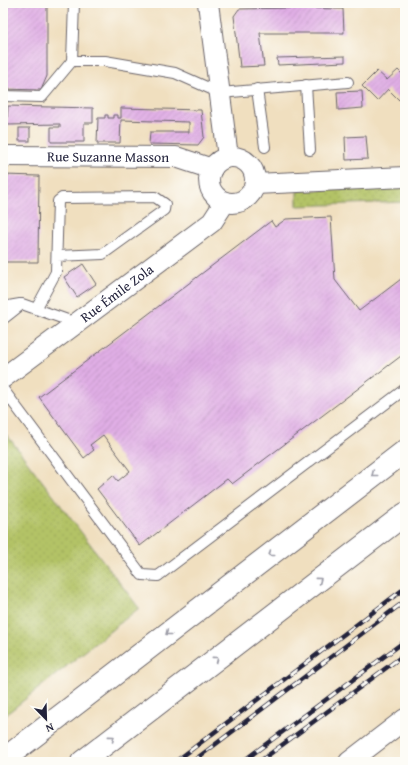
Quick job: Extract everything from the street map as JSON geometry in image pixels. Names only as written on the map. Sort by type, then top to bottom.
[{"type":"highway","points":[[3,760],[405,451]]},
{"type":"highway","points":[[82,762],[405,514]]},
{"type":"street","points":[[208,3],[228,157]]},
{"type":"street","name":"Rue Suzanne Masson","points":[[3,156],[176,157],[212,169]]},
{"type":"street","points":[[228,157],[242,159],[253,169],[255,184],[252,191],[241,202],[233,204],[219,200],[210,189],[209,175],[212,169],[222,159],[228,157]]},
{"type":"street","points":[[255,184],[405,177]]},
{"type":"street","name":"Rue Émile Zola","points":[[3,378],[212,222],[225,202]]},
{"type":"street","points":[[349,762],[405,719]]},
{"type":"lane","points":[[3,96],[42,96],[72,61],[74,3]]},
{"type":"lane","points":[[72,61],[105,61],[175,73],[220,93],[348,82]]},
{"type":"lane","points":[[306,85],[310,150]]},
{"type":"lane","points":[[258,89],[265,147]]},
{"type":"lane","points":[[36,309],[56,272],[57,205],[62,198],[155,197],[165,204],[164,210],[104,254],[57,256]]},
{"type":"lane","points":[[3,307],[22,304],[76,323]]},
{"type":"lane","points":[[3,319],[22,304]]},
{"type":"lane","points":[[3,388],[142,575],[158,576],[405,389]]},
{"type":"green space","points":[[405,186],[405,202],[297,206],[297,191]]},
{"type":"green space","points":[[7,435],[139,608],[3,717],[3,439]]},
{"type":"building","points":[[3,3],[47,3],[47,76],[41,90],[3,89]]},
{"type":"building","points":[[239,9],[343,9],[344,33],[260,33],[264,66],[240,67],[234,16]]},
{"type":"building","points":[[345,56],[345,62],[278,65],[277,58]]},
{"type":"building","points":[[398,70],[405,77],[405,94],[399,100],[388,89],[377,101],[362,86],[377,71],[387,80]]},
{"type":"building","points":[[362,91],[363,108],[338,110],[337,92]]},
{"type":"building","points":[[8,106],[93,108],[93,123],[84,123],[84,142],[51,142],[51,127],[60,127],[60,124],[7,125]]},
{"type":"building","points":[[121,108],[201,110],[204,137],[198,145],[149,144],[150,132],[189,132],[189,122],[121,120],[120,143],[97,143],[98,118],[105,118],[105,115],[108,115],[108,118],[113,118],[113,115],[118,115],[118,118],[121,118]]},
{"type":"building","points":[[19,128],[30,128],[30,141],[19,141]]},
{"type":"building","points":[[366,136],[368,159],[346,160],[345,137]]},
{"type":"building","points":[[3,175],[39,176],[38,262],[3,262]]},
{"type":"building","points":[[331,217],[335,280],[359,311],[405,276],[405,353],[232,484],[227,479],[140,546],[97,489],[113,475],[118,481],[130,471],[103,435],[90,445],[94,450],[84,458],[39,397],[271,221],[275,227],[286,219]]},
{"type":"building","points":[[83,264],[96,284],[77,297],[64,277]]},
{"type":"building","points":[[405,612],[405,620],[401,615]]},
{"type":"railway","points":[[175,762],[405,588]]},
{"type":"railway","points":[[192,762],[405,601]]},
{"type":"railway","points":[[242,762],[405,641]]},
{"type":"railway","points":[[259,762],[405,654]]}]
